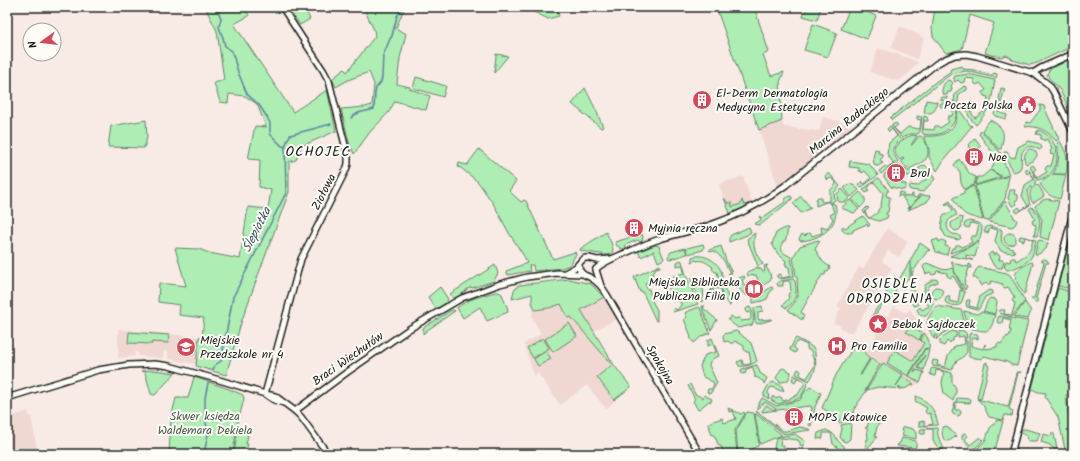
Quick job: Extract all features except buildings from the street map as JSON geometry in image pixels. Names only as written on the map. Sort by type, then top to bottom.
[{"type":"street","name":"Ziołowa","points":[[265,394],[301,259],[348,164],[348,157],[329,81],[282,7]]},
{"type":"street","points":[[1033,73],[1073,54]]},
{"type":"street","name":"Marcina Radockiego","points":[[596,270],[599,266],[612,259],[655,241],[720,222],[768,198],[936,64],[955,55],[971,55],[994,61],[1033,73],[1041,78],[1053,91],[1073,132]]},
{"type":"street","points":[[1041,78],[1045,70],[1051,64]]},
{"type":"street","points":[[1011,454],[1073,213]]},
{"type":"street","points":[[564,273],[576,267],[584,258],[593,260],[596,264],[596,270],[593,274],[584,275],[579,270],[579,264]]},
{"type":"street","name":"Marcina Radockiego","points":[[593,260],[612,259]]},
{"type":"street","name":"Spokojna","points":[[596,270],[601,287]]},
{"type":"street","name":"Braci Wiechułów","points":[[295,411],[346,373],[414,326],[462,298],[492,287],[527,277],[564,273],[584,275]]},
{"type":"street","name":"Spokojna","points":[[584,275],[591,278],[607,295],[700,454]]},
{"type":"street","points":[[7,398],[98,370],[129,365],[155,364],[168,366],[187,370],[265,394],[278,402],[286,404],[303,420],[328,454]]},
{"type":"shaded area","points":[[900,26],[924,38],[917,59],[891,48]]},
{"type":"shaded area","points":[[878,48],[918,62],[907,75],[899,81],[870,72]]},
{"type":"shaded area","points":[[823,117],[848,124],[851,129],[779,190],[759,130],[782,121],[784,127],[819,131]]},
{"type":"shaded area","points":[[743,176],[752,203],[731,214],[729,213],[719,184]]},
{"type":"shaded area","points":[[887,228],[908,241],[899,257],[888,251],[882,261],[892,268],[853,332],[848,332],[840,327],[841,325],[833,324],[841,308],[837,306],[859,267],[863,269]]},
{"type":"shaded area","points":[[605,296],[620,317],[594,331],[580,309]]},
{"type":"shaded area","points":[[561,304],[568,318],[571,316],[612,365],[597,377],[615,401],[606,409],[587,385],[560,405],[538,373],[535,376],[532,370],[524,344],[541,334],[532,317],[532,310],[549,308]]},
{"type":"shaded area","points":[[894,306],[905,313],[910,309],[930,340],[927,362],[920,383],[903,390],[888,387],[872,388],[867,390],[847,419],[829,391],[836,375],[853,346],[865,354],[877,334],[874,331],[880,320],[884,323]]},
{"type":"shaded area","points":[[118,329],[199,337],[196,364],[168,359],[168,351],[164,351],[163,358],[139,356],[138,353],[135,352],[135,356],[118,358]]},
{"type":"shaded area","points":[[28,411],[29,416],[31,416],[38,454],[7,454],[7,418]]},
{"type":"green space","points":[[205,7],[245,7],[249,16],[234,24],[293,112],[327,90],[336,131],[302,146],[296,160],[289,162],[289,192],[241,323],[226,375],[196,366],[199,337],[202,337],[204,318],[179,315],[180,305],[158,302],[159,283],[186,286],[175,248],[199,249],[209,253],[240,259],[248,207],[268,209],[271,190],[259,187],[260,160],[248,159],[255,126],[266,127],[257,104],[245,96],[229,94],[228,103],[220,102],[214,83],[224,80],[217,31]]},
{"type":"green space","points":[[287,7],[308,7],[309,10],[307,13],[310,19],[300,25]]},
{"type":"green space","points":[[363,7],[406,7],[396,28],[406,34],[400,58],[397,84],[410,87],[410,89],[430,96],[426,110],[395,101],[389,112],[370,132],[354,154],[349,142],[341,109],[372,105],[374,84],[369,72],[348,80],[336,87],[332,79],[344,69],[347,72],[375,36],[374,30]]},
{"type":"green space","points":[[534,7],[555,7],[559,16],[548,19],[532,11]]},
{"type":"green space","points":[[716,7],[754,7],[769,52],[763,55],[771,76],[784,72],[780,82],[782,121],[759,130]]},
{"type":"green space","points":[[807,7],[821,7],[817,20],[803,16]]},
{"type":"green space","points":[[850,7],[856,7],[876,16],[867,39],[841,29]]},
{"type":"green space","points":[[935,7],[1073,7],[1073,46],[1030,65],[1013,60],[1006,55],[1001,57],[994,56],[985,53],[994,23],[970,15],[962,49],[947,53],[933,36],[932,28]]},
{"type":"green space","points":[[813,24],[837,33],[828,57],[804,50]]},
{"type":"green space","points":[[496,54],[508,56],[494,73],[496,56]]},
{"type":"green space","points":[[1073,57],[1073,118],[1060,90],[1047,74],[1050,69],[1063,63],[1062,61]]},
{"type":"green space","points":[[962,66],[964,69],[992,75],[994,73],[997,74],[996,78],[966,71],[951,74],[892,120],[890,118],[951,71],[950,69]]},
{"type":"green space","points":[[968,74],[995,80],[990,105],[976,125],[967,112],[968,107],[971,106],[973,109],[970,111],[975,118],[986,110],[988,97],[984,96],[983,92],[986,90],[980,83],[977,85],[974,83],[974,79],[965,78],[964,82],[961,83],[958,80],[955,82],[955,76]]},
{"type":"green space","points":[[416,77],[446,86],[443,97],[413,88]]},
{"type":"green space","points":[[948,80],[953,83],[951,86],[951,92],[948,92],[947,95],[943,94],[942,91],[944,84]]},
{"type":"green space","points":[[964,86],[967,87],[967,90],[959,94],[957,103],[941,100],[943,97],[947,97],[947,101],[954,102],[955,93]]},
{"type":"green space","points":[[585,88],[603,127],[601,128],[572,104]]},
{"type":"green space","points":[[1001,88],[1005,89],[998,112],[1007,115],[1006,119],[995,116],[994,114],[1000,100]]},
{"type":"green space","points":[[926,100],[937,102],[935,110],[930,113],[924,113]]},
{"type":"green space","points":[[941,103],[956,104],[957,112],[954,121],[947,130],[939,134],[923,134],[922,132],[924,116],[927,117],[928,121],[924,121],[923,129],[934,130],[935,126],[940,128],[949,122],[947,118],[948,116],[952,116],[954,105],[946,104],[945,107],[941,107]]},
{"type":"green space","points":[[1040,105],[1044,106],[1059,139],[1056,141],[1042,129],[1025,127],[1026,122],[1030,123],[1040,110]]},
{"type":"green space","points":[[959,109],[972,126],[944,160],[937,171],[929,157],[929,149],[924,136],[943,134],[951,129],[956,121]]},
{"type":"green space","points":[[917,116],[922,117],[920,131],[918,134],[909,134],[902,138],[892,126],[896,123],[898,125],[894,128],[900,134],[908,127],[920,129],[921,120],[917,119]]},
{"type":"green space","points":[[146,120],[147,138],[144,148],[108,147],[111,126]]},
{"type":"green space","points":[[990,120],[999,126],[1003,132],[1001,149],[999,149],[982,130]]},
{"type":"green space","points":[[890,126],[900,139],[893,148],[893,152],[898,161],[881,174],[879,171],[885,166],[887,168],[894,164],[887,154],[889,143],[897,136],[892,129],[889,132],[887,129]]},
{"type":"green space","points":[[1038,130],[1049,137],[1053,142],[1056,147],[1057,160],[1052,172],[1048,176],[1037,180],[1030,167],[1033,165],[1036,169],[1033,171],[1037,178],[1047,172],[1045,169],[1047,166],[1051,166],[1054,155],[1050,154],[1052,149],[1047,139],[1044,141],[1041,139],[1041,135],[1036,134]]},
{"type":"green space","points":[[981,131],[1001,154],[994,157],[979,134]]},
{"type":"green space","points":[[913,135],[917,136],[911,145],[919,136],[921,136],[925,141],[928,153],[926,159],[912,168],[909,168],[906,167],[901,161],[904,159],[903,158],[900,160],[897,156],[895,149],[901,141]]},
{"type":"green space","points":[[975,138],[981,146],[978,148],[979,150],[973,154],[968,146]]},
{"type":"green space","points":[[1029,141],[1040,144],[1042,148],[1039,150],[1032,147],[1025,148],[1022,153],[1021,167],[1019,170],[1014,172],[1012,171],[1004,152],[1008,152],[1008,156],[1015,158],[1018,147]]},
{"type":"green space","points":[[1060,141],[1067,157],[1066,174],[1053,174],[1057,166],[1058,159],[1057,143]]},
{"type":"green space","points":[[479,149],[516,181],[509,191],[521,202],[524,200],[526,201],[553,259],[575,252],[576,254],[570,265],[562,268],[534,271],[533,265],[529,265],[530,271],[508,275],[506,271],[527,263],[525,258],[494,205],[478,182],[458,167],[459,163],[467,165]]},
{"type":"green space","points":[[875,149],[879,150],[878,153],[882,154],[883,157],[880,160],[883,163],[878,166],[874,164],[873,158]]},
{"type":"green space","points":[[1029,149],[1035,151],[1037,156],[1034,160],[1026,164],[1024,156]]},
{"type":"green space","points":[[1001,156],[1009,174],[1003,177],[991,170],[994,164],[994,158]]},
{"type":"green space","points":[[959,159],[970,174],[976,177],[974,185],[964,189],[961,183],[960,172],[954,165]]},
{"type":"green space","points":[[850,161],[869,164],[878,175],[861,188],[859,184],[862,181],[864,184],[871,178],[865,171],[862,173],[859,171],[859,168],[849,167]]},
{"type":"green space","points":[[898,163],[906,170],[915,172],[917,175],[915,177],[903,175],[896,166],[890,171],[896,180],[900,178],[902,180],[902,184],[906,184],[904,190],[891,187],[884,177],[884,175]]},
{"type":"green space","points":[[925,165],[935,179],[923,192],[909,189],[910,185],[917,186],[929,177],[924,170],[920,173],[918,171],[919,168]]},
{"type":"green space","points":[[1027,168],[1029,170],[1036,182],[1027,192],[1030,205],[1017,213],[1015,210],[1019,207],[1021,210],[1028,206],[1022,196],[1025,185],[1034,179],[1030,172],[1027,174],[1025,170]]},
{"type":"green space","points":[[990,170],[1001,177],[975,185],[977,177],[982,177]]},
{"type":"green space","points":[[829,173],[840,186],[834,193],[835,200],[833,202],[826,202],[816,206],[816,199],[818,197],[821,197],[821,201],[823,202],[830,201],[830,191],[836,184],[832,179],[830,178],[828,180],[826,178],[825,176]]},
{"type":"green space","points":[[1053,174],[1066,175],[1060,199],[1048,194],[1040,184]]},
{"type":"green space","points":[[1009,176],[1005,199],[988,221],[984,220],[975,186]]},
{"type":"green space","points":[[878,178],[879,178],[889,191],[887,191],[886,196],[890,197],[888,212],[886,214],[888,215],[887,218],[879,221],[870,218],[878,212],[881,206],[883,193],[874,182],[868,188],[869,190],[866,193],[863,190],[864,189]]},
{"type":"green space","points":[[850,184],[859,190],[851,197],[844,188]]},
{"type":"green space","points":[[1036,185],[1039,186],[1044,195],[1033,203],[1030,198],[1030,193]]},
{"type":"green space","points":[[974,186],[983,220],[964,214],[953,198],[964,193],[964,190]]},
{"type":"green space","points":[[842,189],[850,198],[845,202],[838,202],[837,194]]},
{"type":"green space","points":[[1010,190],[1015,190],[1014,194],[1018,195],[1018,199],[1015,201],[1017,204],[1013,206],[1008,198]]},
{"type":"green space","points":[[860,192],[864,196],[865,202],[860,208],[852,199]]},
{"type":"green space","points":[[899,193],[903,193],[903,196],[911,197],[913,194],[913,197],[917,198],[918,195],[921,195],[909,207],[901,195],[898,197]]},
{"type":"green space","points":[[922,195],[930,196],[927,202],[908,210]]},
{"type":"green space","points":[[790,196],[792,199],[763,223],[759,225],[754,224],[761,220],[759,216],[762,218],[785,202],[785,199]]},
{"type":"green space","points":[[801,196],[811,208],[801,213],[793,203]]},
{"type":"green space","points":[[724,198],[728,203],[732,203],[732,207],[741,204],[742,200],[744,205],[751,204],[731,214]]},
{"type":"green space","points":[[1047,199],[1059,201],[1049,240],[1040,237],[1042,220],[1035,206]]},
{"type":"green space","points":[[850,200],[859,209],[854,213],[841,208]]},
{"type":"green space","points":[[950,201],[957,215],[949,220],[947,226],[951,233],[960,236],[961,238],[958,240],[946,237],[941,228],[943,216],[953,211],[949,203],[946,205],[945,204]]},
{"type":"green space","points":[[1005,201],[1017,221],[1012,227],[989,222]]},
{"type":"green space","points":[[831,203],[835,204],[836,212],[832,225],[821,235],[815,238],[800,241],[799,239],[802,234],[805,236],[810,233],[812,236],[822,233],[821,227],[827,229],[833,219],[830,215],[834,213]]},
{"type":"green space","points":[[867,207],[869,208],[865,212],[867,216],[863,211]]},
{"type":"green space","points":[[1032,207],[1038,214],[1040,221],[1037,236],[1034,236],[1036,225],[1033,224],[1032,221],[1035,219],[1029,209]]},
{"type":"green space","points":[[863,216],[870,225],[868,227],[867,224],[853,230],[853,232],[850,233],[842,230],[843,226],[845,228]]},
{"type":"green space","points":[[960,217],[963,218],[961,228],[955,231],[951,227],[951,223]]},
{"type":"green space","points":[[969,221],[978,223],[982,226],[980,239],[966,248],[950,253],[952,248],[955,248],[956,245],[960,245],[962,247],[972,242],[970,238],[972,236],[976,236],[979,225],[971,223],[969,228],[965,227],[965,223]]},
{"type":"green space","points":[[989,226],[1001,229],[1001,239],[1003,244],[1013,249],[1015,252],[1012,253],[1001,251],[995,241],[998,230],[990,228],[988,233],[984,232],[986,227]]},
{"type":"green space","points":[[749,227],[751,232],[747,235],[729,242],[731,235]]},
{"type":"green space","points":[[788,228],[787,237],[782,244],[781,249],[791,257],[794,275],[793,277],[780,279],[777,275],[781,274],[781,277],[783,278],[790,276],[789,267],[786,266],[786,261],[778,254],[772,244],[776,233]]},
{"type":"green space","points":[[1073,229],[1073,394],[1066,395],[1073,454],[1066,454],[1058,417],[1045,397],[1046,393],[1038,392],[1032,389],[1058,288],[1071,292],[1072,289],[1058,286]]},
{"type":"green space","points":[[606,232],[612,246],[612,254],[606,255],[581,251],[580,249]]},
{"type":"green space","points":[[755,233],[755,249],[763,264],[758,266],[747,239]]},
{"type":"green space","points":[[1010,233],[1014,235],[1016,239],[1014,243],[1010,245],[1006,243],[1004,239],[1006,235]]},
{"type":"green space","points":[[642,234],[642,241],[640,242],[638,240],[625,245],[626,248],[624,249],[617,246],[615,242]]},
{"type":"green space","points":[[1020,236],[1025,237],[1024,241],[1019,239]]},
{"type":"green space","points":[[938,239],[939,242],[942,240],[946,242],[945,246],[949,247],[947,255],[936,252],[932,241]]},
{"type":"green space","points":[[1033,239],[1036,240],[1031,258],[1013,269],[1007,270],[1004,267],[1006,261],[1010,262],[1011,258],[1015,258],[1016,261],[1026,254],[1031,248]]},
{"type":"green space","points":[[818,240],[820,241],[815,249],[823,262],[830,267],[828,271],[826,271],[825,275],[822,275],[801,312],[804,315],[802,320],[788,310],[798,296],[797,278],[793,257],[800,246]]},
{"type":"green space","points":[[1040,240],[1048,243],[1046,249],[1037,255],[1035,254],[1038,241]]},
{"type":"green space","points":[[979,241],[975,257],[966,255],[966,258],[973,260],[950,256],[966,249]]},
{"type":"green space","points":[[920,243],[930,250],[928,250],[911,276],[911,259]]},
{"type":"green space","points":[[703,244],[703,250],[688,254],[687,248]]},
{"type":"green space","points":[[655,245],[659,246],[664,259],[658,262],[654,251],[641,257],[638,252]]},
{"type":"green space","points":[[721,246],[732,273],[728,274],[730,273],[721,257],[714,251],[711,252],[709,250]]},
{"type":"green space","points":[[685,248],[687,254],[669,259],[668,257],[671,252]]},
{"type":"green space","points":[[992,252],[993,255],[997,253],[1000,256],[999,260],[1003,260],[1004,262],[1002,268],[994,266],[988,255]]},
{"type":"green space","points":[[695,256],[711,259],[721,271],[722,282],[719,284],[716,285],[720,283],[717,272],[712,269],[713,267],[701,261],[696,260],[692,262],[692,257]]},
{"type":"green space","points":[[1044,259],[1049,263],[1046,263],[1036,299],[1039,300],[1034,302],[1031,298],[1034,298],[1044,262],[1041,260]]},
{"type":"green space","points":[[681,260],[698,304],[673,312],[672,311],[674,308],[677,310],[681,303],[671,297],[668,286],[673,276],[684,273],[683,266],[677,266],[677,262]]},
{"type":"green space","points":[[910,261],[910,279],[908,278],[905,282],[898,281]]},
{"type":"green space","points":[[1031,262],[1033,263],[1024,294],[1015,276],[1020,268]]},
{"type":"green space","points":[[926,263],[945,270],[952,268],[963,290],[953,276],[950,278],[947,276],[947,273],[937,271],[936,274],[932,275],[930,272],[926,274],[923,267]]},
{"type":"green space","points":[[952,263],[969,267],[969,264],[971,265],[972,268],[969,268],[964,284],[967,286],[965,290],[953,267]]},
{"type":"green space","points":[[495,265],[498,273],[494,281],[472,288],[471,287],[456,298],[453,298],[450,294]]},
{"type":"green space","points":[[660,265],[660,267],[656,268],[649,282],[645,283],[647,289],[649,289],[653,303],[657,310],[656,321],[642,291],[640,292],[634,277]]},
{"type":"green space","points":[[768,265],[766,267],[770,273],[771,279],[762,287],[762,291],[758,292],[756,289],[760,286],[756,275],[748,276],[747,272],[758,267],[763,272],[765,271],[764,266]]},
{"type":"green space","points":[[979,267],[1010,275],[1025,301],[1012,317],[1001,314],[999,312],[1000,310],[1005,310],[1004,314],[1012,315],[1015,303],[1012,299],[1015,298],[1008,287],[1005,288],[1002,286],[1003,284],[991,281],[990,284],[986,283],[981,286],[977,279],[973,277]]},
{"type":"green space","points":[[744,276],[745,278],[742,280],[747,291],[752,291],[753,293],[745,295],[740,290],[736,281]]},
{"type":"green space","points":[[698,278],[701,280],[703,288],[702,302],[699,300],[691,280]]},
{"type":"green space","points":[[569,279],[591,284],[604,297],[581,310],[614,365],[631,387],[614,400],[597,377],[612,365],[571,317],[568,318],[561,304],[535,310],[532,302],[532,294],[512,299],[514,290],[517,286]]},
{"type":"green space","points":[[793,279],[796,285],[796,293],[792,303],[786,308],[782,305],[789,298],[788,295],[791,291],[790,282],[784,281],[783,286],[778,286],[777,283],[780,281]]},
{"type":"green space","points":[[934,279],[938,280],[938,282],[930,285],[927,291],[928,296],[933,303],[932,306],[926,316],[920,315],[917,310],[920,307],[922,310],[929,306],[923,297],[925,285]]},
{"type":"green space","points":[[891,285],[896,290],[889,303],[883,303],[874,317],[872,316]]},
{"type":"green space","points":[[440,287],[448,299],[445,304],[436,309],[428,297]]},
{"type":"green space","points":[[771,287],[773,288],[767,299],[753,303],[753,297]]},
{"type":"green space","points":[[935,287],[939,287],[943,293],[939,299],[935,299],[931,295],[931,291]]},
{"type":"green space","points":[[715,288],[713,290],[713,294],[711,294],[710,291]]},
{"type":"green space","points":[[716,288],[724,288],[730,299],[730,305],[722,298],[721,289]]},
{"type":"green space","points":[[911,289],[915,291],[914,294],[918,295],[918,299],[916,301],[918,305],[915,306],[911,303],[908,297],[908,292]]},
{"type":"green space","points":[[960,290],[965,292],[961,304],[956,306],[946,303],[946,297],[950,296],[949,301],[958,303]]},
{"type":"green space","points":[[989,290],[993,291],[992,294],[985,297],[979,309],[977,310],[967,307],[967,300],[970,300],[969,306],[977,308],[980,296]]},
{"type":"green space","points":[[495,292],[502,294],[508,312],[487,321],[480,307],[463,318],[457,308],[470,300]]},
{"type":"green space","points":[[990,298],[995,299],[997,302],[995,314],[983,311],[987,301]]},
{"type":"green space","points":[[1025,302],[1031,311],[1028,319],[1014,317]]},
{"type":"green space","points":[[702,306],[705,306],[703,308],[717,320],[711,330],[702,308]]},
{"type":"green space","points":[[762,306],[763,311],[758,312],[759,320],[772,319],[757,324],[755,321],[754,308]]},
{"type":"green space","points":[[936,306],[962,310],[966,328],[953,328],[946,331],[936,340],[937,335],[935,335],[934,339],[927,322]]},
{"type":"green space","points":[[699,307],[710,333],[702,336],[694,343],[691,339],[684,319],[687,317],[686,312]]},
{"type":"green space","points":[[750,307],[753,316],[752,325],[738,328],[728,320],[731,316],[735,319],[740,318],[741,321],[750,320],[750,312],[747,313],[746,309]]},
{"type":"green space","points":[[454,310],[455,311],[423,334],[423,328]]},
{"type":"green space","points":[[964,311],[977,314],[981,312],[995,315],[989,330],[983,331],[968,328]]},
{"type":"green space","points":[[999,316],[1028,321],[1017,366],[984,356],[982,359],[969,357],[970,333],[978,335],[978,339],[972,338],[971,346],[983,349],[985,344],[986,349],[997,347],[997,344],[1001,344],[1007,336],[1008,337],[1011,330],[1009,330],[1011,320],[1003,318],[1002,323],[998,323],[997,321]]},
{"type":"green space","points":[[569,323],[577,336],[553,352],[545,339]]},
{"type":"green space","points":[[910,325],[922,334],[919,340],[906,332]]},
{"type":"green space","points":[[959,330],[966,333],[967,338],[965,338],[965,341],[967,341],[967,352],[955,363],[952,370],[933,366],[933,360],[938,361],[937,365],[945,367],[948,356],[955,346],[965,344],[964,336],[958,337]]},
{"type":"green space","points":[[736,331],[751,343],[757,361],[753,364],[739,366],[737,362],[742,360],[743,364],[745,365],[751,363],[749,352],[746,352],[744,346],[735,341],[733,343],[728,341],[724,342],[724,334]]},
{"type":"green space","points":[[953,331],[956,332],[956,337],[953,338],[953,341],[950,343],[947,341],[944,346],[940,344],[941,339]]},
{"type":"green space","points":[[129,332],[169,335],[168,343],[128,343]]},
{"type":"green space","points":[[924,333],[928,340],[929,349],[925,348],[908,376],[887,363],[895,350],[913,361],[924,343],[920,340]]},
{"type":"green space","points":[[543,338],[549,348],[533,358],[527,348]]},
{"type":"green space","points":[[712,338],[719,356],[711,360],[709,365],[717,383],[710,394],[707,392],[708,389],[712,389],[714,384],[703,377],[700,366],[705,355],[716,352],[713,344],[708,346],[708,340]]},
{"type":"green space","points":[[796,338],[810,345],[815,351],[816,362],[815,369],[809,381],[796,373],[798,369],[801,371],[801,375],[807,378],[815,365],[811,351],[808,350],[807,345],[798,341],[794,346],[797,350],[795,353],[790,350]]},
{"type":"green space","points":[[854,346],[866,353],[865,354],[870,358],[860,375],[871,358],[880,364],[865,391],[883,363],[903,375],[896,386],[902,377],[914,384],[904,389],[898,387],[901,389],[878,387],[867,390],[856,406],[851,421],[839,423],[838,422],[840,419],[822,408],[836,375]]},
{"type":"green space","points":[[925,349],[929,350],[924,370],[918,368],[925,355],[914,371],[915,372],[917,370],[924,372],[920,383],[909,376]]},
{"type":"green space","points":[[546,351],[551,359],[538,366],[534,359]]},
{"type":"green space","points":[[987,362],[987,365],[989,366],[981,399],[977,398],[985,363]]},
{"type":"green space","points":[[757,365],[760,373],[767,378],[764,384],[764,382],[756,377],[755,378],[752,367],[745,370],[746,373],[742,374],[742,369]]},
{"type":"green space","points":[[783,368],[791,372],[791,374],[788,380],[780,382],[776,378]]},
{"type":"green space","points":[[933,368],[952,373],[952,382],[956,388],[953,401],[944,394],[942,383],[944,372],[936,370],[935,376],[931,375],[931,369]]},
{"type":"green space","points":[[152,370],[175,373],[155,395],[151,394],[145,372],[141,371]]},
{"type":"green space","points":[[1017,372],[1021,372],[1018,373],[1009,409],[1013,411],[1012,416],[1005,415],[1003,420],[989,417],[983,405],[977,399],[1008,407],[1017,374],[1015,374]]},
{"type":"green space","points":[[794,375],[801,379],[797,378],[795,382],[792,380]]},
{"type":"green space","name":"Skwer księdza Waldemara Dekiela","points":[[194,377],[243,395],[244,399],[237,426],[233,454],[169,454],[171,418],[176,398],[188,398]]},
{"type":"green space","points":[[801,379],[808,383],[801,397],[778,404],[771,400],[773,396],[776,399],[781,397],[783,401],[790,399],[794,395],[797,396],[805,383]]},
{"type":"green space","points":[[774,382],[782,386],[784,391],[772,387],[770,388],[768,392],[770,395],[769,399],[764,396],[764,393],[769,385]]},
{"type":"green space","points":[[690,384],[695,394],[703,398],[704,395],[712,399],[711,402],[709,401],[698,410],[693,401],[695,399],[688,386]]},
{"type":"green space","points":[[811,387],[821,393],[815,407],[811,426],[809,425],[812,407],[809,406],[762,412],[766,405],[774,410],[776,409],[765,402],[764,404],[761,404],[758,409],[757,407],[762,398],[777,406],[800,400],[806,391]]},
{"type":"green space","points":[[916,396],[928,403],[931,407],[937,419],[937,425],[926,426],[933,424],[930,413],[927,414],[925,411],[927,408],[915,401]]},
{"type":"green space","points":[[957,398],[971,399],[970,403],[956,402],[955,410],[961,410],[960,415],[958,416],[952,412]]},
{"type":"green space","points":[[728,408],[741,414],[744,412],[745,414],[735,430],[737,454],[724,454],[721,446],[719,446],[714,435],[712,435],[708,423],[722,418],[724,423],[736,419],[733,411],[729,412]]},
{"type":"green space","points":[[757,411],[783,431],[800,427],[810,430],[784,434],[756,412]]},
{"type":"green space","points":[[747,412],[754,413],[759,444],[758,446],[738,454],[736,431]]},
{"type":"green space","points":[[857,413],[881,421],[877,427],[875,436],[877,437],[863,454],[860,454],[867,445],[865,444],[866,440],[868,440],[867,428],[865,428],[867,427],[870,418],[862,415],[860,419],[856,417]]},
{"type":"green space","points":[[756,414],[782,435],[760,444]]},
{"type":"green space","points":[[997,420],[1003,421],[993,454],[976,454],[975,451],[985,441],[990,428]]},
{"type":"green space","points":[[924,421],[925,426],[919,426],[919,422]]},
{"type":"green space","points":[[851,423],[850,439],[846,442],[843,441],[840,437],[842,429],[841,425]]},
{"type":"green space","points":[[947,426],[956,436],[949,441],[944,440],[942,435],[942,427]]},
{"type":"green space","points":[[238,427],[244,429],[248,435],[246,444],[248,444],[245,454],[234,454]]},
{"type":"green space","points":[[905,427],[913,429],[916,433],[916,439],[902,436],[902,428]]},
{"type":"green space","points":[[937,428],[943,450],[940,450],[933,441],[933,429],[925,429],[925,434],[920,433],[921,429]]},
{"type":"green space","points":[[1022,429],[1040,433],[1037,441],[1028,441],[1027,436],[1021,433]]},
{"type":"green space","points":[[826,430],[830,432],[835,436],[844,446],[845,450],[841,452],[841,450],[833,444],[831,433],[823,433],[823,438],[817,439],[818,433]]},
{"type":"green space","points":[[1052,432],[1054,434],[1057,449],[1054,449],[1050,445],[1041,442],[1043,434],[1051,436]]},
{"type":"green space","points":[[964,433],[968,436],[965,439],[970,445],[980,437],[983,440],[972,450],[962,439]]},
{"type":"green space","points":[[795,434],[805,441],[804,446],[800,445],[798,440],[781,438],[780,445],[784,446],[783,450],[774,448],[776,438]]},
{"type":"green space","points":[[902,438],[916,441],[916,447],[897,446]]},
{"type":"waterway","points":[[216,7],[221,18],[219,27],[225,46],[232,51],[238,72],[247,94],[259,105],[267,117],[270,123],[270,134],[282,146],[285,147]]},
{"type":"waterway","name":"Ślepiotka","points":[[351,118],[360,112],[374,109],[376,88],[381,82],[382,77],[383,55],[392,36],[397,16],[403,7]]},
{"type":"waterway","name":"Ślepiotka","points":[[213,370],[215,365],[221,361],[233,297],[286,193],[285,147],[287,141],[290,135],[331,124]]},
{"type":"waterway","name":"Ślepiotka","points":[[204,454],[208,434],[205,417],[205,398],[208,383]]},
{"type":"place","name":"El-Derm Dermatologia Medycyna Estetyczna","points":[[702,100]]},
{"type":"place","name":"Poczta Polska","points":[[1027,105]]},
{"type":"place","name":"Noe","points":[[974,157]]},
{"type":"place","name":"Brol","points":[[896,173]]},
{"type":"place","name":"Myjnia ręczna","points":[[634,228]]},
{"type":"place","name":"Miejska Biblioteka Publiczna Filia 10","points":[[754,289]]},
{"type":"place","name":"Bebok Sajdoczek","points":[[878,324]]},
{"type":"place","name":"Pro Familia","points":[[837,346]]},
{"type":"place","name":"Miejskie Przedszkole nr 4","points":[[186,347]]},
{"type":"place","name":"MOPS Katowice","points":[[794,417]]},
{"type":"district","name":"OCHOJEC","points":[[318,152]]},
{"type":"district","name":"OSIEDLE ODRODZENIA","points":[[890,292]]}]
